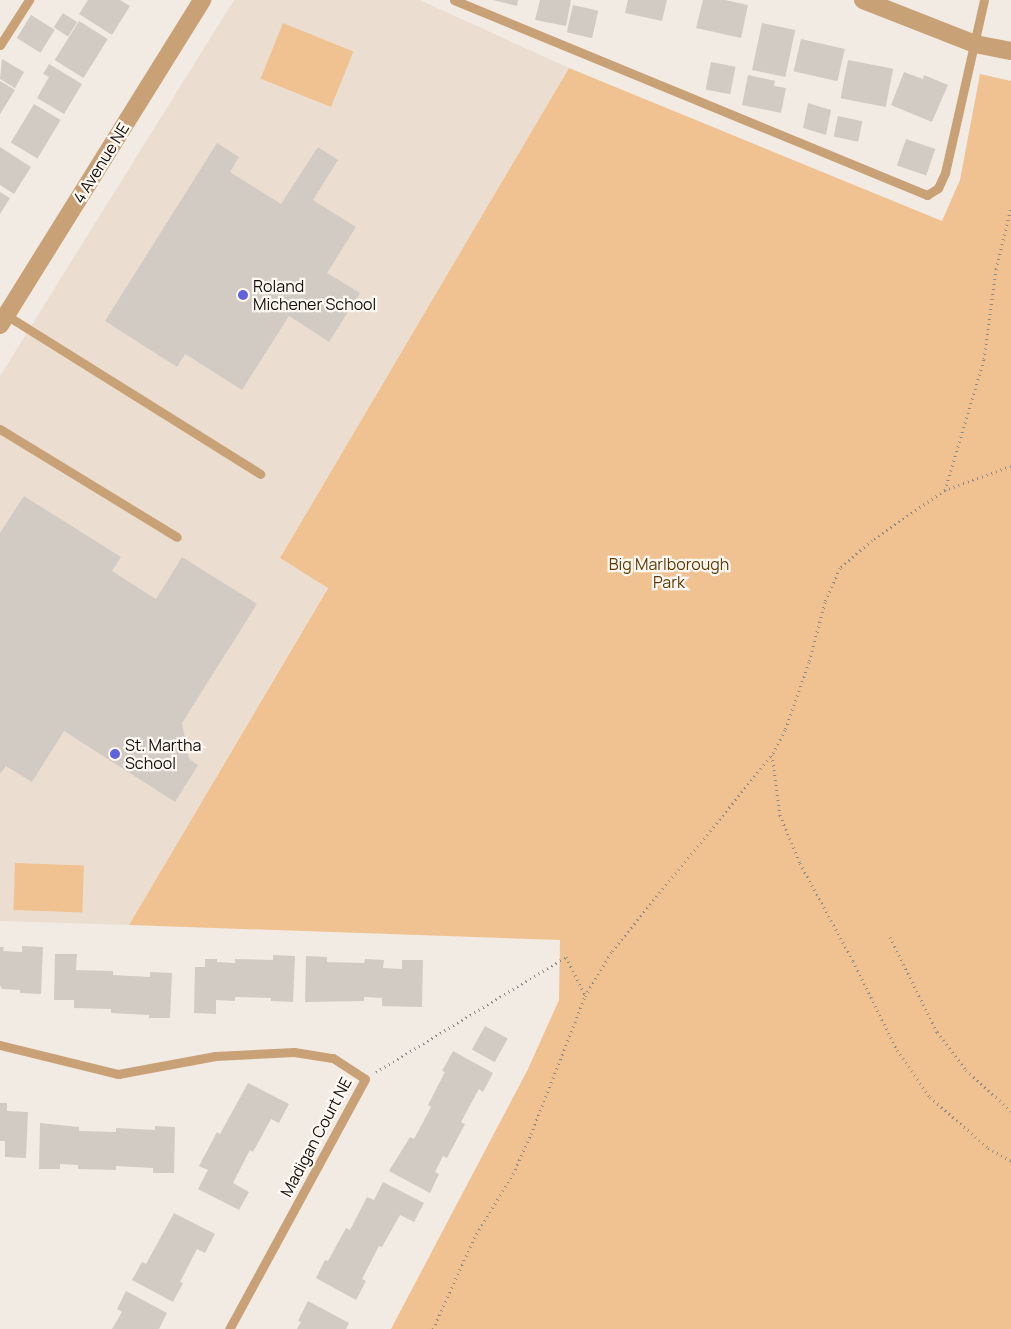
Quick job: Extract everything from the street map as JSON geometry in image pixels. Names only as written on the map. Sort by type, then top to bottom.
[{"type":"street","name":"4 Avenue NE","points":[[3,320],[202,0]]},
{"type":"street","points":[[863,0],[975,44],[1011,51]]},
{"type":"lane","points":[[0,45],[29,0]]},
{"type":"lane","points":[[454,0],[927,194],[938,188],[945,173],[984,0]]},
{"type":"lane","points":[[3,320],[260,474]]},
{"type":"lane","points":[[0,429],[177,537]]},
{"type":"lane","name":"Madigan Court NE","points":[[0,1045],[118,1074],[215,1056],[294,1052],[333,1058],[365,1079],[229,1329]]},
{"type":"path","points":[[945,490],[984,359],[996,269],[1011,208]]},
{"type":"path","points":[[433,1329],[474,1238],[513,1174],[531,1134],[585,996],[612,951],[772,754],[784,730],[808,662],[825,602],[840,568],[872,540],[945,490],[1011,466]]},
{"type":"path","points":[[772,754],[780,815],[797,855],[854,961],[897,1050],[930,1097],[988,1148],[1011,1161]]},
{"type":"path","points":[[890,938],[937,1032],[966,1070],[1011,1111]]},
{"type":"path","points":[[365,1079],[566,957],[585,996]]},
{"type":"shaded area","name":"Roland Michener School","points":[[234,0],[420,0],[569,68],[280,558],[328,587],[129,925],[0,921],[0,376]]},
{"type":"green space","points":[[283,23],[353,51],[331,107],[261,79]]},
{"type":"green space","name":"Big Marlborough Park","points":[[569,68],[942,221],[960,180],[980,74],[1011,81],[1011,1329],[391,1329],[528,1069],[559,1000],[560,940],[129,925],[328,588],[280,558]]},
{"type":"green space","points":[[15,863],[84,865],[82,912],[13,910]]},
{"type":"building","points":[[88,0],[120,0],[130,6],[112,35],[79,14]]},
{"type":"building","points":[[493,0],[518,0],[517,6]]},
{"type":"building","points":[[540,0],[571,0],[566,26],[535,20]]},
{"type":"building","points":[[628,0],[667,0],[662,21],[625,13]]},
{"type":"building","points":[[703,0],[725,0],[748,5],[741,38],[696,28]]},
{"type":"building","points":[[573,5],[598,11],[592,38],[567,32]]},
{"type":"building","points":[[63,13],[77,22],[68,37],[54,27]]},
{"type":"building","points":[[31,15],[55,30],[40,53],[17,38]]},
{"type":"building","points":[[79,21],[108,39],[83,78],[55,60]]},
{"type":"building","points":[[762,23],[795,30],[785,77],[752,70]]},
{"type":"building","points":[[801,39],[845,49],[837,81],[794,71]]},
{"type":"building","points":[[2,59],[24,72],[15,88],[0,79]]},
{"type":"building","points":[[848,60],[893,69],[886,107],[841,98]]},
{"type":"building","points":[[711,62],[736,67],[730,94],[706,89]]},
{"type":"building","points":[[49,64],[82,84],[64,114],[37,98],[49,77],[43,74]]},
{"type":"building","points":[[904,72],[923,79],[924,75],[948,85],[932,122],[891,105]]},
{"type":"building","points":[[748,75],[775,81],[774,86],[786,88],[781,113],[742,105]]},
{"type":"building","points":[[0,81],[15,90],[0,114]]},
{"type":"building","points":[[808,103],[831,110],[826,135],[803,128]]},
{"type":"building","points":[[34,104],[61,120],[37,159],[11,143]]},
{"type":"building","points":[[838,116],[862,121],[858,142],[834,137]]},
{"type":"building","points":[[906,139],[935,149],[926,176],[897,165]]},
{"type":"building","points":[[217,143],[239,157],[230,172],[281,204],[318,147],[338,160],[313,200],[356,227],[327,273],[360,293],[329,342],[289,316],[242,390],[185,354],[177,367],[105,321]]},
{"type":"building","points":[[0,147],[31,167],[14,194],[0,185]]},
{"type":"building","points":[[0,192],[10,198],[0,214]]},
{"type":"building","points":[[24,496],[121,557],[112,571],[156,599],[182,557],[257,604],[182,723],[189,759],[198,765],[175,802],[64,731],[32,782],[6,766],[0,774],[0,533]]},
{"type":"building","points":[[22,946],[43,947],[41,994],[20,993],[20,990],[2,989],[0,985],[0,947],[4,947],[3,951],[22,952]]},
{"type":"building","points":[[55,954],[77,954],[76,970],[113,971],[113,975],[150,977],[150,972],[172,973],[170,1018],[149,1018],[149,1015],[111,1013],[111,1009],[74,1008],[74,1000],[54,1000]]},
{"type":"building","points":[[273,955],[295,956],[293,1002],[271,1001],[271,998],[235,997],[235,1001],[216,1000],[216,1014],[194,1013],[195,967],[205,967],[205,959],[217,959],[217,962],[235,963],[235,959],[273,960]]},
{"type":"building","points":[[306,956],[327,957],[327,962],[364,963],[365,959],[384,960],[383,968],[402,969],[402,960],[423,960],[422,1007],[382,1006],[382,998],[364,997],[364,1001],[305,1002]]},
{"type":"building","points":[[485,1026],[508,1039],[495,1062],[472,1050]]},
{"type":"building","points":[[453,1051],[493,1073],[483,1092],[479,1089],[461,1122],[465,1124],[447,1158],[443,1156],[435,1172],[439,1174],[430,1193],[389,1171],[410,1137],[414,1139],[431,1107],[428,1105],[445,1072],[442,1071]]},
{"type":"building","points":[[248,1083],[289,1104],[279,1123],[271,1119],[253,1152],[250,1150],[233,1183],[249,1192],[239,1210],[198,1189],[208,1170],[199,1166],[217,1132],[220,1134]]},
{"type":"building","points":[[0,1103],[7,1103],[7,1111],[28,1112],[26,1158],[5,1157],[5,1141],[0,1141]]},
{"type":"building","points":[[40,1123],[79,1127],[79,1131],[116,1132],[116,1128],[155,1130],[155,1126],[175,1127],[174,1173],[153,1173],[153,1168],[116,1166],[116,1170],[78,1169],[78,1165],[60,1164],[60,1169],[39,1169]]},
{"type":"building","points":[[383,1182],[424,1203],[414,1222],[400,1215],[382,1247],[379,1246],[362,1279],[366,1281],[356,1300],[316,1278],[325,1260],[328,1261],[346,1228],[350,1230],[367,1197],[374,1200]]},
{"type":"building","points":[[174,1213],[215,1234],[205,1253],[197,1249],[180,1282],[183,1283],[173,1302],[132,1280],[142,1262],[146,1264]]},
{"type":"building","points":[[126,1291],[167,1313],[159,1329],[112,1329],[122,1312],[117,1309]]},
{"type":"building","points":[[308,1301],[349,1323],[346,1329],[297,1329],[301,1322],[298,1321]]},
{"type":"place","name":"Roland Michener School","points":[[243,295]]},
{"type":"place","name":"St. Martha School","points":[[115,754]]}]
